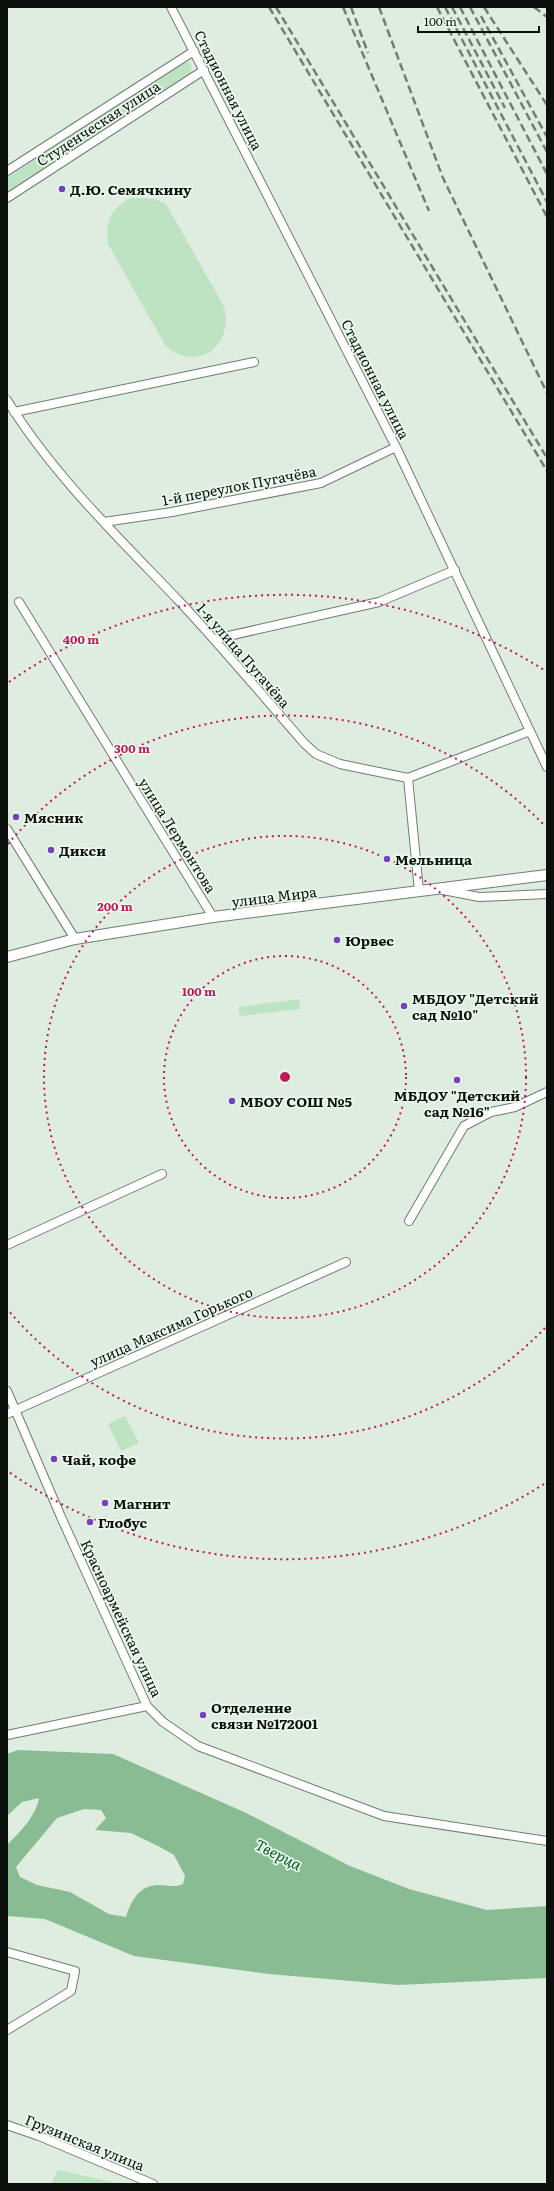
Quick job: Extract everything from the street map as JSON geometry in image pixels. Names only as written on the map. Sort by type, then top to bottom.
[{"type":"main road","points":[[439,889],[547,875]]},
{"type":"main road","name":"улица Мира","points":[[7,957],[75,939],[213,917],[439,889]]},
{"type":"street","name":"Стадионная улица","points":[[171,7],[396,447],[547,767]]},
{"type":"street","name":"Студенческая улица","points":[[7,171],[194,51]]},
{"type":"street","name":"Студенческая улица","points":[[7,198],[204,70]]},
{"type":"street","points":[[14,412],[254,362]]},
{"type":"street","name":"1-я улица Пугачёва","points":[[7,400],[24,427],[104,522],[215,639],[304,743],[316,754],[340,764],[408,778]]},
{"type":"street","name":"1-й переулок Пугачёва","points":[[104,522],[172,512],[321,483],[396,447]]},
{"type":"street","points":[[215,639],[379,602],[455,570]]},
{"type":"street","name":"улица Лермонтова","points":[[19,602],[213,917]]},
{"type":"street","points":[[419,891],[408,778],[530,731]]},
{"type":"street","points":[[7,829],[75,939]]},
{"type":"street","name":"улица Мира","points":[[439,889],[479,897],[547,894]]},
{"type":"street","points":[[409,1221],[464,1126],[491,1112],[515,1107],[547,1092]]},
{"type":"street","points":[[7,1245],[162,1174]]},
{"type":"street","name":"улица Максима Горького","points":[[7,1414],[346,1262]]},
{"type":"street","name":"Красноармейская улица","points":[[7,1391],[61,1517],[147,1706],[163,1722],[198,1746],[384,1816],[547,1841]]},
{"type":"street","points":[[7,1735],[147,1706]]},
{"type":"street","points":[[7,1952],[75,1971],[71,1991],[7,2030]]},
{"type":"street","name":"Грузинская улица","points":[[7,2125],[39,2136],[153,2184]]},
{"type":"shaded area","points":[[189,62],[192,67],[190,76],[7,195],[7,178],[180,63]]},
{"type":"shaded area","points":[[131,198],[155,199],[166,204],[224,306],[226,321],[224,333],[218,344],[210,352],[200,356],[189,357],[177,353],[165,345],[108,244],[110,216],[118,207]]},
{"type":"shaded area","points":[[299,999],[300,1009],[240,1016],[238,1007]]},
{"type":"shaded area","points":[[125,1416],[139,1443],[121,1451],[108,1424]]},
{"type":"shaded area","points":[[58,2170],[121,2184],[51,2184]]},
{"type":"water","name":"Тверца","points":[[18,1750],[113,1754],[244,1812],[350,1866],[409,1889],[487,1910],[547,1906],[547,1978],[398,1985],[269,1974],[134,1956],[45,1919],[7,1916],[7,1845],[31,1817],[35,1811],[39,1798],[22,1802],[7,1816],[7,1754]],"holes":[[[84,1809],[101,1810],[106,1818],[95,1830],[131,1833],[174,1855],[185,1876],[183,1884],[173,1886],[159,1885],[146,1888],[133,1900],[126,1917],[109,1914],[70,1892],[37,1885],[20,1877],[16,1867],[57,1818]]]},
{"type":"railway","points":[[269,7],[547,471]]},
{"type":"railway","points":[[276,7],[547,458]]},
{"type":"railway","points":[[343,7],[429,211]]},
{"type":"railway","points":[[351,7],[368,53]]},
{"type":"railway","points":[[379,7],[443,178],[547,393]]},
{"type":"railway","points":[[437,7],[547,217]]},
{"type":"railway","points":[[445,7],[547,202]]},
{"type":"railway","points":[[452,7],[505,108]]},
{"type":"railway","points":[[460,7],[547,174]]},
{"type":"railway","points":[[470,7],[547,152]]},
{"type":"railway","points":[[484,7],[547,105]]},
{"type":"railway","points":[[534,7],[547,17]]},
{"type":"railway","points":[[481,16],[547,137]]},
{"type":"place","name":"Д.Ю. Семячкину","points":[[62,189]]},
{"type":"place","name":"Мясник","points":[[16,817]]},
{"type":"place","name":"Дикси","points":[[51,850]]},
{"type":"place","name":"Мельница","points":[[387,859]]},
{"type":"place","name":"Юрвес","points":[[337,940]]},
{"type":"place","name":"МБДОУ \"Детский сад №10\"","points":[[404,1006]]},
{"type":"place","name":"МБДОУ \"Детский сад №16\"","points":[[457,1080]]},
{"type":"place","name":"МБОУ СОШ №5","points":[[232,1101]]},
{"type":"place","name":"Чай, кофе","points":[[54,1459]]},
{"type":"place","name":"Магнит","points":[[105,1503]]},
{"type":"place","name":"Глобус","points":[[90,1522]]},
{"type":"place","name":"Отделение связи №172001","points":[[203,1715]]}]
